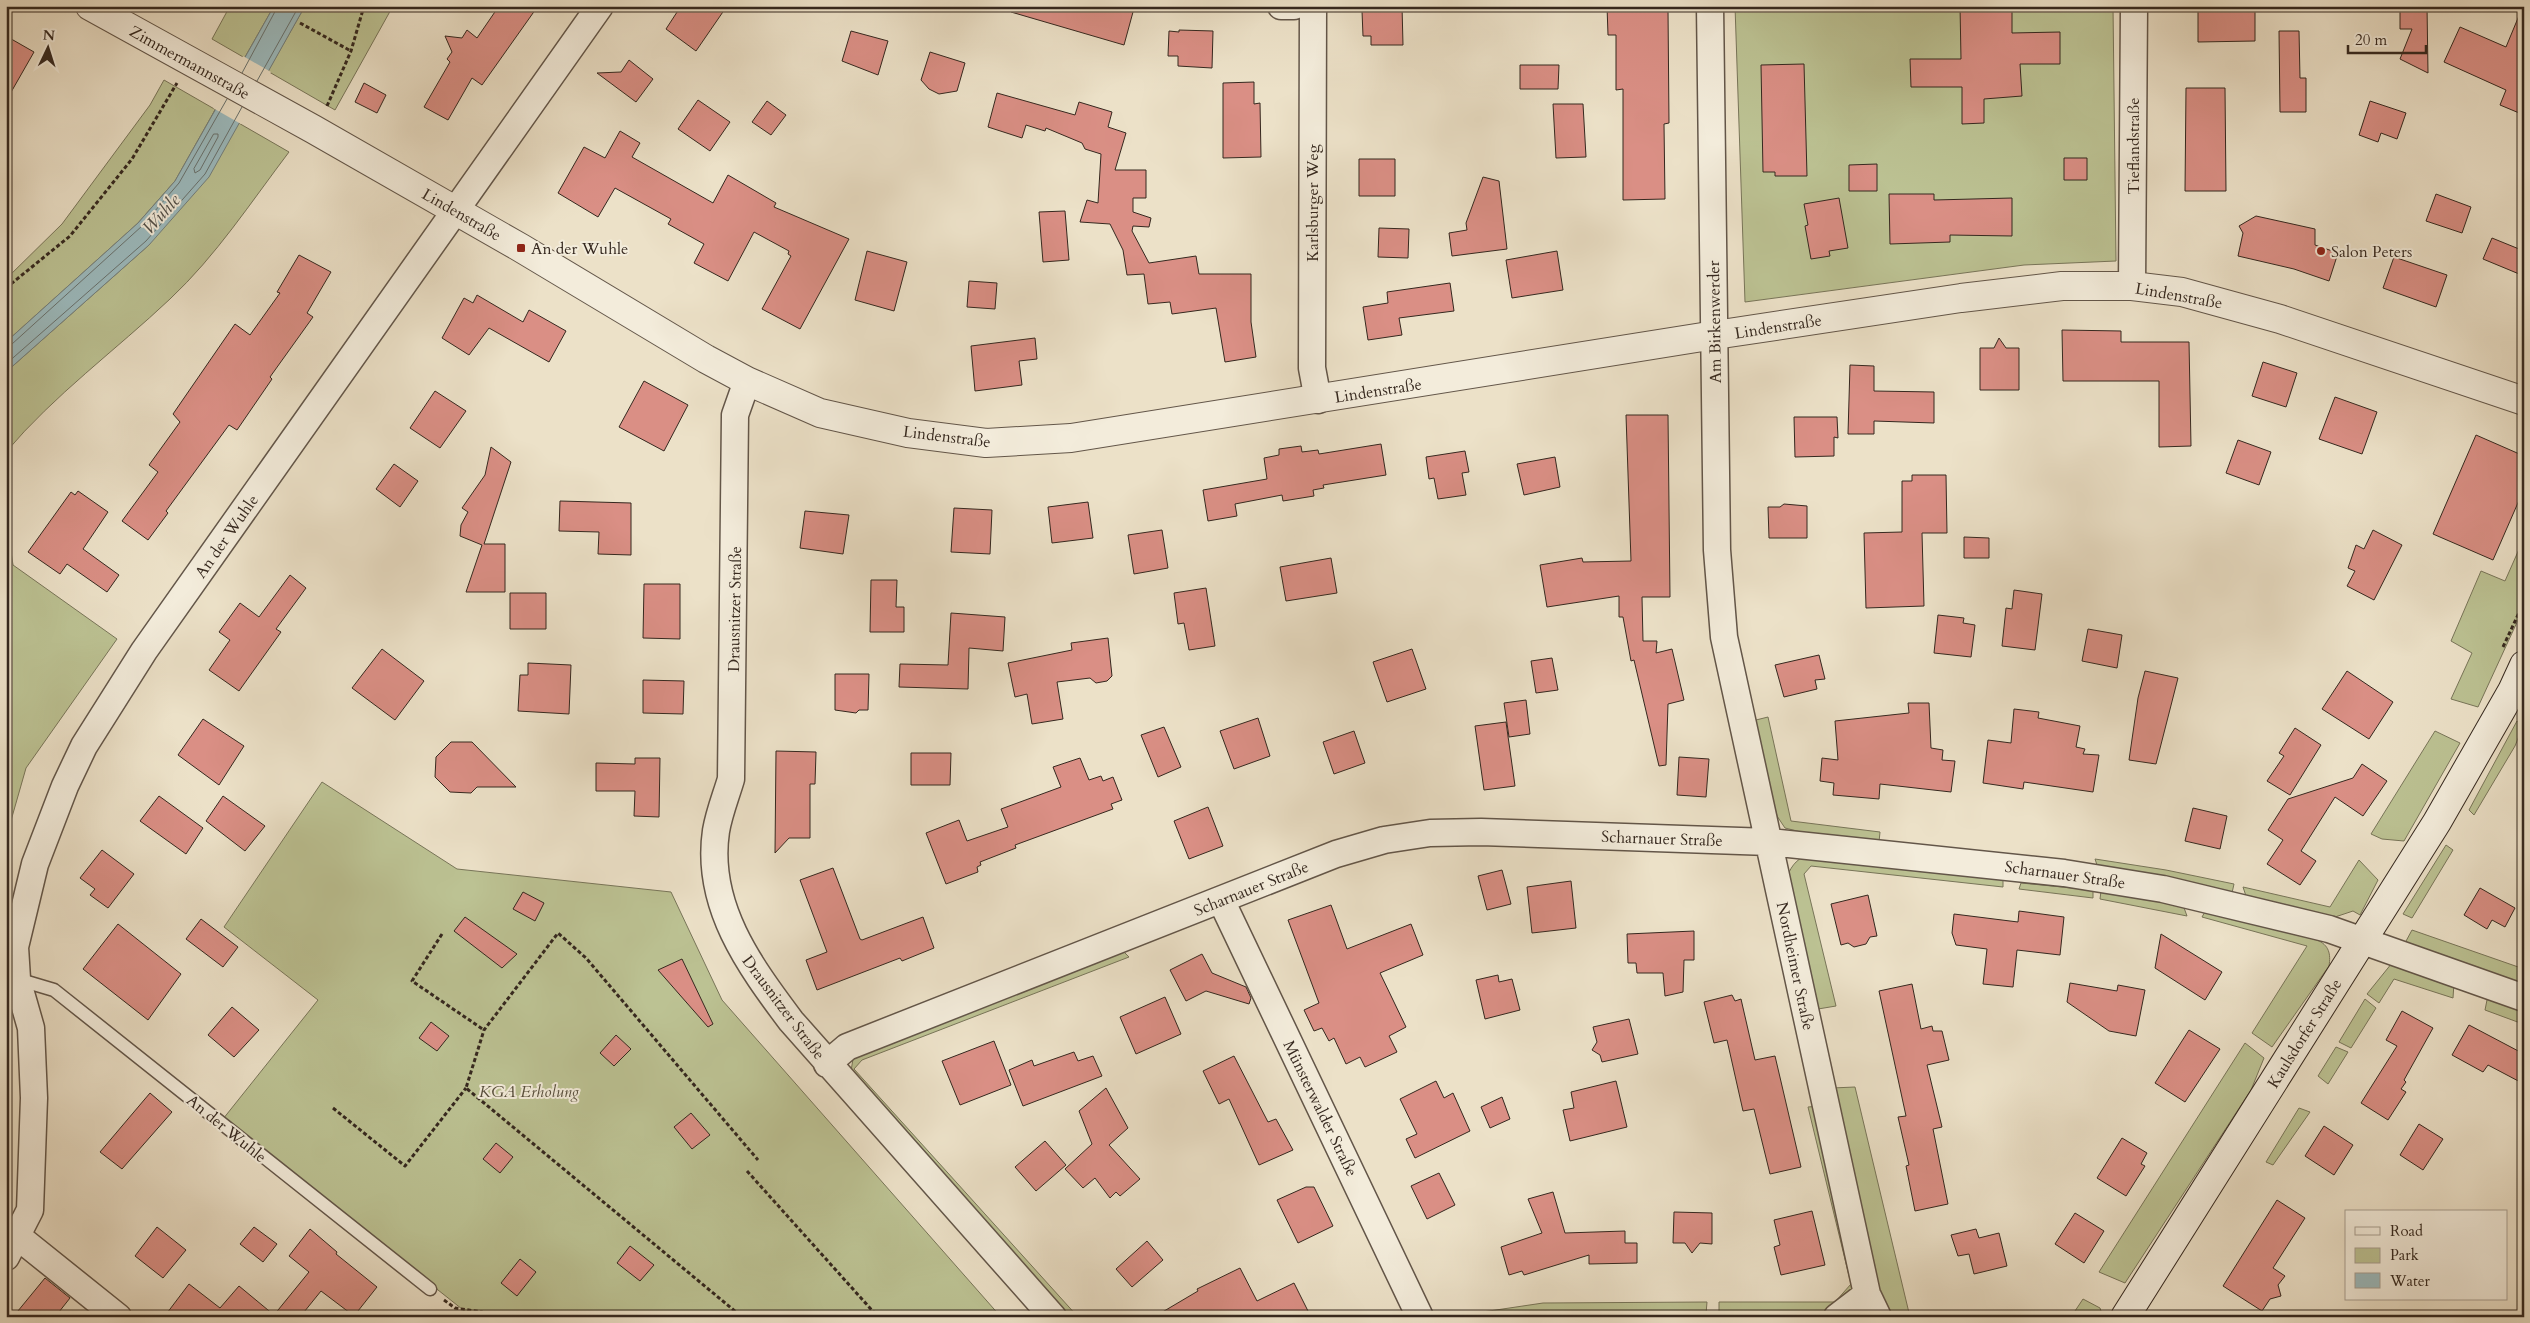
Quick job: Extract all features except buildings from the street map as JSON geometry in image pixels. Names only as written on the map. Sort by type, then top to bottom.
[{"type":"street","name":"Zimmermannstraße","points":[[90,6],[187,74],[291,117]]},
{"type":"street","name":"An der Wuhle","points":[[118,1317],[11,1246],[30,1210],[34,1098],[31,1028],[17,979],[15,947],[35,864],[65,786],[84,746],[150,643],[600,6]]},
{"type":"street","points":[[1282,6],[1294,6]]},
{"type":"street","name":"Karlsburger Weg","points":[[1313,6],[1312,368],[1318,400]]},
{"type":"street","name":"Am Birkenwerder","points":[[1710,6],[1717,550],[1724,638]]},
{"type":"street","name":"Tieflandstraße","points":[[2132,286],[2134,6]]},
{"type":"street","name":"Lindenstraße","points":[[291,117],[706,359],[747,381],[820,413],[908,433],[986,443],[1071,438],[1715,335],[2062,286],[2132,286],[2182,292],[2247,308],[2524,401]]},
{"type":"street","name":"Drausnitzer Straße","points":[[747,381],[735,414],[731,779],[716,830],[714,864],[718,894],[734,937],[752,970],[827,1064],[1053,1317]]},
{"type":"street","name":"Nordheimer Straße","points":[[1724,638],[1873,1306],[1837,1317]]},
{"type":"street","name":"Kaulsdorfer Straße","points":[[2125,1317],[2437,822],[2512,691],[2524,665]]},
{"type":"street","name":"Scharnauer Straße","points":[[827,1064],[846,1047],[1336,854],[1384,840],[1430,833],[1491,832],[1770,842],[2064,873],[2163,889],[2329,929],[2524,998]]},
{"type":"street","name":"Münsterwalder Straße","points":[[1221,900],[1420,1317]]},
{"type":"lane","name":"An der Wuhle","points":[[17,979],[54,990],[430,1289]]},
{"type":"path","points":[[323,112],[351,51],[364,6]]},
{"type":"path","points":[[300,23],[351,51]]},
{"type":"path","points":[[6,288],[70,236],[132,159],[187,74]]},
{"type":"path","points":[[333,1108],[405,1166],[466,1088],[484,1030],[558,933],[586,958],[758,1160]]},
{"type":"path","points":[[442,934],[412,981],[484,1030]]},
{"type":"path","points":[[466,1088],[736,1312],[734,1317]]},
{"type":"path","points":[[747,1171],[878,1317]]},
{"type":"path","points":[[430,1289],[455,1308],[482,1312],[488,1317]]},
{"type":"green space","points":[[230,6],[274,6],[245,57],[268,71],[305,6],[393,6],[335,110],[212,39]]},
{"type":"green space","points":[[1735,6],[2113,6],[2116,261],[2024,265],[1745,302]]},
{"type":"green space","points":[[164,80],[289,152],[233,228],[187,282],[44,411],[6,452],[6,372],[149,245],[215,110],[175,181],[138,223],[6,342],[6,279],[62,224],[150,105]]},
{"type":"green space","points":[[6,519],[13,565],[117,639],[26,768],[6,838]]},
{"type":"green space","points":[[2524,538],[2524,607],[2478,707],[2451,699],[2472,653],[2451,641],[2481,571],[2505,581]]},
{"type":"green space","points":[[1768,717],[1791,821],[1880,832],[1879,842],[1801,832],[1785,828],[1777,816],[1752,721]]},
{"type":"green space","points":[[2517,721],[2523,726],[2515,746],[2474,815],[2469,810]]},
{"type":"green space","points":[[2435,731],[2460,743],[2404,841],[2382,839],[2371,834]]},
{"type":"green space","name":"KGA Erholung","points":[[322,782],[457,869],[671,892],[722,1000],[1001,1317],[472,1317],[223,1119],[318,1000],[224,927]]},
{"type":"green space","points":[[2446,845],[2453,850],[2412,918],[2403,914]]},
{"type":"green space","points":[[1807,855],[2003,879],[2003,887],[1811,866],[1804,874],[1836,1006],[1812,1010],[1786,880],[1789,872],[1799,859]]},
{"type":"green space","points":[[2095,859],[2166,870],[2234,884],[2232,893],[2098,868]]},
{"type":"green space","points":[[2359,860],[2378,880],[2360,915],[2353,911],[2332,918],[2246,896],[2243,887],[2330,907]]},
{"type":"green space","points":[[2021,883],[2093,890],[2093,898],[2019,889]]},
{"type":"green space","points":[[2101,891],[2183,905],[2187,916],[2100,899]]},
{"type":"green space","points":[[2206,910],[2317,940],[2327,947],[2330,958],[2329,966],[2272,1047],[2252,1033],[2307,946],[2202,917]]},
{"type":"green space","points":[[2412,930],[2524,969],[2524,985],[2405,943]]},
{"type":"green space","points":[[1121,949],[1129,957],[862,1060],[854,1069],[1078,1317],[1064,1317],[851,1071],[853,1059]]},
{"type":"green space","points":[[2392,963],[2454,983],[2453,998],[2394,979],[2379,1003],[2367,994]]},
{"type":"green space","points":[[2488,995],[2524,1008],[2523,1024],[2485,1010]]},
{"type":"green space","points":[[2365,999],[2376,1008],[2351,1048],[2339,1042]]},
{"type":"green space","points":[[2245,1043],[2264,1058],[2251,1090],[2125,1283],[2099,1272]]},
{"type":"green space","points":[[2336,1047],[2348,1052],[2328,1084],[2318,1076]]},
{"type":"green space","points":[[1855,1087],[1910,1317],[1887,1317],[1883,1311],[1832,1088]]},
{"type":"green space","points":[[1820,1106],[1858,1285],[1829,1317],[1719,1315],[1719,1302],[1835,1302],[1851,1284],[1808,1107]]},
{"type":"green space","points":[[2299,1108],[2310,1112],[2273,1165],[2266,1162]]},
{"type":"green space","points":[[2083,1299],[2100,1308],[2103,1317],[2071,1317]]},
{"type":"green space","points":[[1707,1302],[1706,1314],[1449,1317],[1543,1303]]},
{"type":"water","name":"Wuhle","points":[[274,6],[305,6],[209,177],[149,245],[6,372],[6,342],[138,223],[175,181]]},
{"type":"pier","points":[[243,56],[271,72],[241,124],[213,108]]},
{"type":"place","name":"An der Wuhle","points":[[521,248]]},
{"type":"place","name":"Salon Peters","points":[[2321,251]]}]
